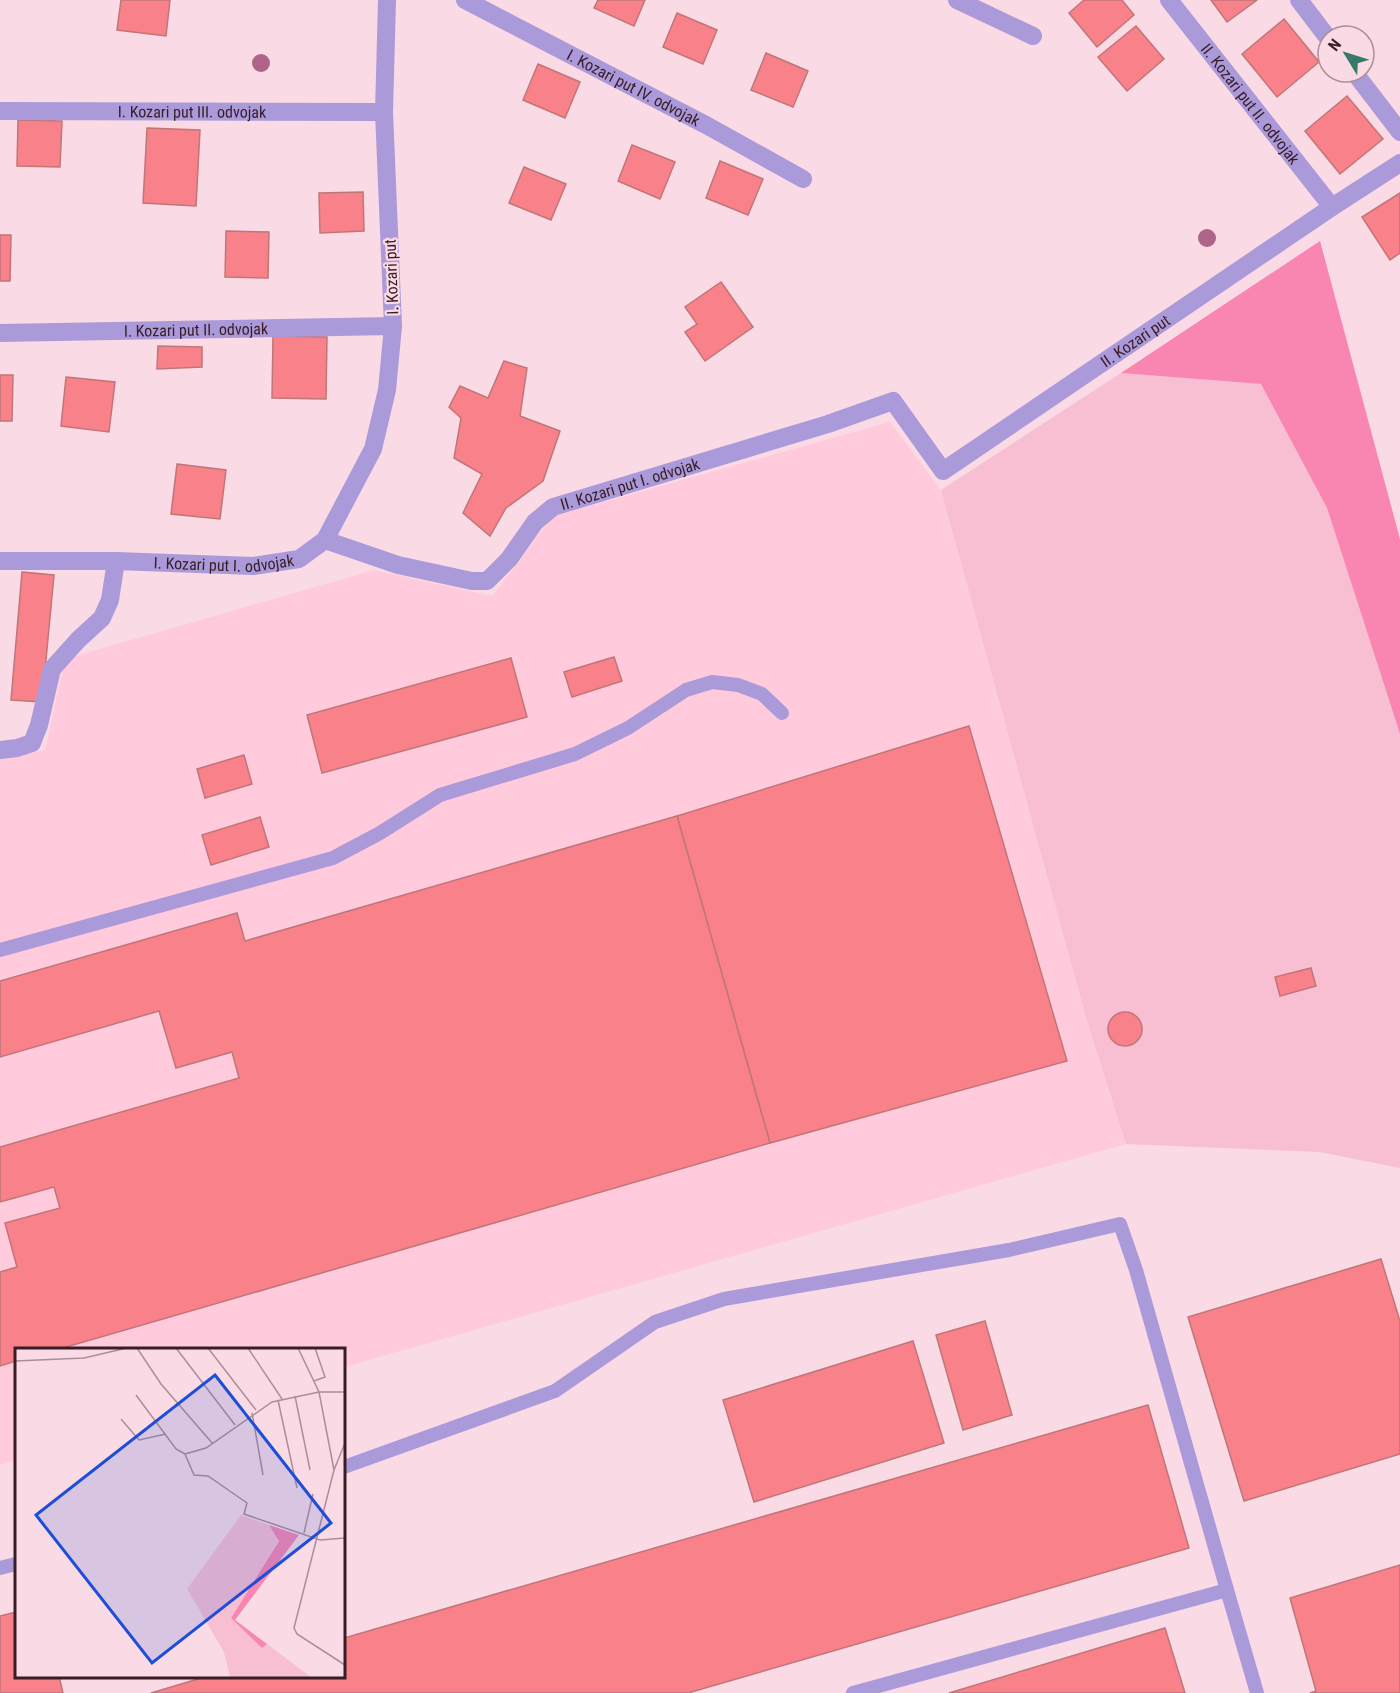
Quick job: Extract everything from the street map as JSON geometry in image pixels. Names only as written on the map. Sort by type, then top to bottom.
[{"type":"street","name":"I. Kozari put","points":[[325,540],[373,449],[387,390],[393,326],[384,112],[387,0]]},
{"type":"street","name":"I. Kozari put IV. odvojak","points":[[465,0],[706,125],[803,179]]},
{"type":"street","points":[[957,0],[1033,36]]},
{"type":"street","name":"II. Kozari put II. odvojak","points":[[1168,0],[1332,207]]},
{"type":"street","points":[[1299,0],[1317,24]]},
{"type":"street","points":[[1363,84],[1400,132]]},
{"type":"street","name":"I. Kozari put III. odvojak","points":[[0,111],[384,112]]},
{"type":"street","name":"II. Kozari put","points":[[893,402],[943,471],[1400,163]]},
{"type":"street","name":"I. Kozari put II. odvojak","points":[[0,333],[393,326]]},
{"type":"street","name":"II. Kozari put I. odvojak","points":[[325,540],[398,565],[472,581],[487,581],[509,559],[535,522],[553,507],[828,424],[893,402]]},
{"type":"street","name":"I. Kozari put I. odvojak","points":[[0,561],[116,561],[253,566],[299,559],[325,540]]},
{"type":"street","points":[[0,750],[32,743],[39,725],[52,669],[102,618],[110,600],[116,561]]},
{"type":"lane","points":[[0,950],[333,858],[380,833],[440,795],[575,754],[628,728],[686,690],[712,682],[738,685],[762,694],[782,712]]},
{"type":"lane","points":[[345,1467],[555,1391],[655,1322],[724,1299],[1009,1250],[1120,1224],[1139,1281],[1257,1693]]},
{"type":"lane","points":[[0,1568],[15,1564]]},
{"type":"lane","points":[[853,1693],[1227,1590]]},
{"type":"shaded area","points":[[1320,241],[1400,539],[1400,734],[1327,508],[1261,384],[1121,373]]},
{"type":"shaded area","points":[[1121,373],[1261,384],[1327,508],[1400,734],[1400,1168],[1320,1152],[1126,1144],[1087,1021],[941,490]]},
{"type":"shaded area","points":[[890,422],[941,490],[1087,1021],[1126,1144],[345,1367],[345,1348],[15,1348],[15,1460],[0,1465],[0,759],[45,750],[65,659],[374,570],[492,596],[553,516]]},
{"type":"building","points":[[121,0],[170,0],[166,36],[117,30]]},
{"type":"building","points":[[598,0],[645,0],[634,26],[594,8]]},
{"type":"building","points":[[1084,0],[1122,0],[1134,15],[1097,47],[1069,13]]},
{"type":"building","points":[[1211,0],[1257,0],[1227,22]]},
{"type":"building","points":[[677,13],[717,30],[703,64],[663,47]]},
{"type":"building","points":[[1284,19],[1316,58],[1316,64],[1277,97],[1242,54]]},
{"type":"building","points":[[1136,26],[1164,59],[1127,91],[1098,57]]},
{"type":"building","points":[[766,53],[808,71],[793,107],[751,90]]},
{"type":"building","points":[[538,64],[580,82],[565,118],[523,100]]},
{"type":"building","points":[[1347,96],[1383,139],[1340,174],[1305,131]]},
{"type":"building","points":[[18,120],[62,121],[60,167],[17,166]]},
{"type":"building","points":[[147,128],[200,130],[196,206],[143,203]]},
{"type":"building","points":[[632,145],[675,162],[660,199],[618,181]]},
{"type":"building","points":[[720,161],[763,179],[748,215],[706,198]]},
{"type":"building","points":[[524,167],[566,184],[551,220],[509,203]]},
{"type":"building","points":[[363,192],[364,231],[320,233],[319,193]]},
{"type":"building","points":[[1400,193],[1400,253],[1390,260],[1362,217]]},
{"type":"building","points":[[226,231],[269,232],[268,278],[225,277]]},
{"type":"building","points":[[0,235],[11,235],[10,281],[0,281]]},
{"type":"building","points":[[721,282],[753,327],[705,361],[685,332],[697,324],[685,307]]},
{"type":"building","points":[[273,336],[327,337],[326,399],[272,398]]},
{"type":"building","points":[[158,346],[202,347],[202,367],[157,369]]},
{"type":"building","points":[[504,361],[527,368],[520,416],[560,431],[543,481],[506,508],[490,536],[463,513],[482,474],[454,458],[461,418],[449,407],[460,386],[488,398]]},
{"type":"building","points":[[0,375],[13,375],[12,421],[0,421]]},
{"type":"building","points":[[66,377],[115,382],[109,432],[61,426]]},
{"type":"building","points":[[177,464],[226,470],[220,519],[171,514]]},
{"type":"building","points":[[22,572],[54,575],[42,702],[11,700]]},
{"type":"building","points":[[614,657],[622,681],[572,697],[564,672]]},
{"type":"building","points":[[511,658],[527,717],[322,773],[307,715]]},
{"type":"building","points":[[969,726],[1067,1061],[770,1143],[677,816]]},
{"type":"building","points":[[244,755],[252,784],[205,798],[197,769]]},
{"type":"building","points":[[677,816],[770,1143],[63,1348],[15,1348],[15,1361],[0,1366],[0,1272],[17,1267],[5,1223],[60,1208],[54,1187],[0,1202],[0,1147],[239,1078],[232,1052],[176,1068],[159,1011],[0,1057],[0,981],[237,913],[245,941]]},
{"type":"building","points":[[260,817],[269,847],[211,865],[202,835]]},
{"type":"building","points":[[1311,968],[1316,986],[1280,996],[1275,977]]},
{"type":"building","points":[[1125,1012],[1137,1017],[1142,1029],[1137,1041],[1125,1046],[1113,1041],[1108,1029],[1113,1017]]},
{"type":"building","points":[[1381,1259],[1400,1321],[1400,1454],[1244,1501],[1188,1317]]},
{"type":"building","points":[[985,1321],[1012,1415],[963,1430],[936,1335]]},
{"type":"building","points":[[913,1341],[944,1443],[754,1502],[723,1400]]},
{"type":"building","points":[[1148,1405],[1189,1548],[688,1693],[151,1693],[201,1678],[345,1678],[345,1638]]},
{"type":"building","points":[[1400,1565],[1400,1693],[1310,1693],[1316,1691],[1290,1598]]},
{"type":"building","points":[[15,1612],[15,1678],[59,1678],[63,1693],[0,1693],[0,1616]]},
{"type":"building","points":[[1165,1628],[1185,1693],[949,1693]]}]
